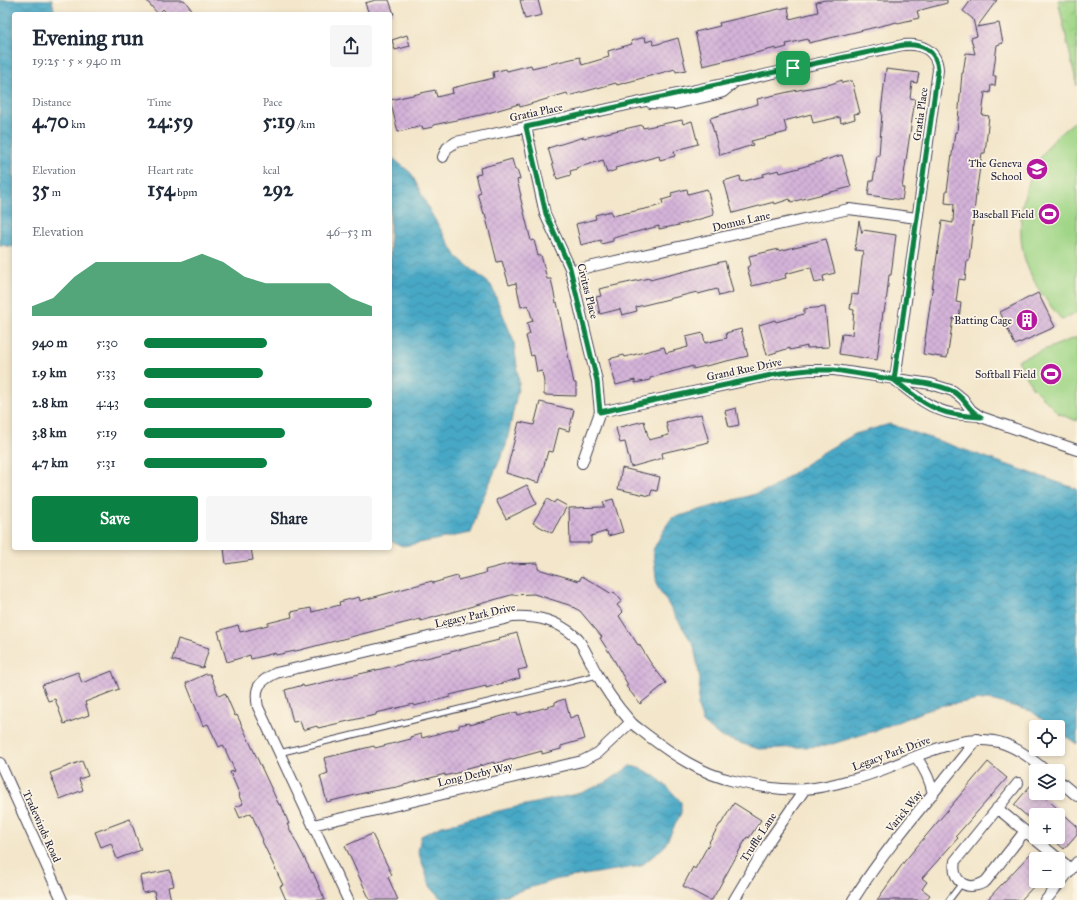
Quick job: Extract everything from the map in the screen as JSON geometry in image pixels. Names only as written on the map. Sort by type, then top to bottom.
[{"type":"street","name":"Gratia Place","points":[[443,157],[447,148],[456,142],[903,45],[918,45],[925,47],[930,51],[937,63],[938,70],[894,380]]},
{"type":"street","name":"Civitas Place","points":[[526,127],[546,214],[571,271],[597,381],[600,412],[582,463]]},
{"type":"street","name":"Domus Lane","points":[[571,271],[849,210],[917,218]]},
{"type":"street","name":"Grand Rue Drive","points":[[600,412],[795,371],[834,370],[894,380],[931,384],[953,391],[963,399],[971,410],[981,417]]},
{"type":"street","name":"Grand Rue Drive","points":[[894,380],[921,400],[943,411],[953,414],[981,417],[1077,450]]},
{"type":"street","name":"Legacy Park Drive","points":[[348,900],[258,707],[255,695],[258,686],[265,678],[276,673],[513,617],[531,616],[548,620],[577,638],[612,699],[631,722],[663,748],[694,767],[726,780],[762,787],[805,789],[851,780],[880,772],[951,743],[977,739],[1004,744],[1027,755],[1038,764]]},
{"type":"street","name":"Long Derby Way","points":[[313,825],[582,761],[598,753],[631,722]]},
{"type":"street","name":"Varick Way","points":[[853,900],[895,841],[977,739]]},
{"type":"street","points":[[916,757],[930,779],[933,794]]},
{"type":"street","name":"Tradewinds Road","points":[[0,763],[62,900]]},
{"type":"street","points":[[1018,783],[955,861],[954,868],[956,876],[962,883],[971,887],[979,886],[986,881],[1025,831]]},
{"type":"street","points":[[1065,786],[1077,796]]},
{"type":"street","name":"Truffle Lane","points":[[734,900],[771,838],[805,789]]},
{"type":"street","points":[[997,808],[1025,831],[1074,866],[1046,900]]},
{"type":"lane","points":[[279,753],[598,675]]},
{"type":"lane","points":[[949,900],[962,883]]},
{"type":"green space","points":[[1058,0],[1077,0],[1077,86]]},
{"type":"green space","name":"Baseball Field","points":[[1077,120],[1077,313],[1062,320],[1041,293],[1026,263],[1021,237],[1022,208],[1029,181],[1034,169],[1053,141]]},
{"type":"green space","name":"Softball Field","points":[[1077,337],[1077,421],[1058,413],[1032,387],[1018,360]]},
{"type":"water","points":[[0,0],[52,0],[55,12],[12,12],[12,247],[0,245]]},
{"type":"water","points":[[392,158],[411,173],[431,213],[457,257],[491,285],[514,342],[519,383],[506,446],[479,507],[471,533],[403,546],[392,542]]},
{"type":"water","points":[[890,424],[1077,489],[1077,744],[1065,736],[1065,720],[1043,720],[1031,711],[987,699],[938,706],[877,730],[826,746],[759,749],[721,737],[703,723],[698,707],[700,679],[694,646],[657,586],[653,550],[672,518],[769,490],[822,453],[855,434]]},
{"type":"water","points":[[630,766],[646,771],[658,779],[681,802],[681,813],[664,847],[641,866],[558,879],[490,900],[442,900],[430,886],[418,851],[421,836],[439,827],[498,811],[581,793],[607,782]]},
{"type":"building","points":[[146,0],[184,0],[191,9],[187,12],[165,12],[163,9],[160,12],[156,12]]},
{"type":"building","points":[[376,0],[389,0],[394,14],[392,14],[392,12],[368,12],[365,3]]},
{"type":"building","points":[[520,0],[538,0],[542,15],[525,19]]},
{"type":"building","points":[[825,0],[947,0],[947,3],[917,11],[919,18],[809,43],[808,39],[786,44],[787,47],[776,50],[776,48],[703,66],[695,32],[720,26],[719,23],[788,7],[790,19],[818,12],[816,2]]},
{"type":"building","points":[[971,0],[997,0],[977,27],[999,23],[1003,43],[997,45],[993,76],[996,76],[995,86],[991,85],[990,93],[985,92],[982,115],[989,116],[985,153],[982,153],[969,261],[967,261],[965,280],[959,279],[956,302],[961,303],[959,319],[953,318],[947,358],[923,354],[942,221],[953,223],[954,204],[945,203],[955,132],[957,132],[962,73],[966,53],[975,54],[971,38],[977,36],[973,19],[963,11]]},
{"type":"building","points":[[407,35],[410,46],[395,50],[392,40]]},
{"type":"building","points":[[645,37],[646,42],[652,40],[654,45],[678,38],[686,70],[676,72],[675,69],[617,85],[616,83],[568,96],[567,93],[520,107],[519,104],[481,115],[433,125],[433,127],[423,129],[422,126],[398,132],[392,108],[392,100],[435,90],[437,97],[453,93],[452,88],[494,78],[493,72],[506,69],[507,71],[531,65],[532,68],[580,57],[582,65],[609,57],[608,51],[632,44],[631,41]]},
{"type":"building","points":[[886,69],[919,73],[917,83],[912,82],[910,98],[915,99],[902,188],[904,188],[902,200],[868,195],[870,181],[873,181],[877,155],[879,156],[881,112]]},
{"type":"building","points":[[842,80],[842,83],[852,81],[860,113],[854,114],[855,119],[841,123],[840,117],[813,123],[811,114],[784,121],[787,132],[751,141],[753,145],[720,155],[710,118],[758,104],[757,99],[831,84]]},
{"type":"building","points":[[682,120],[683,124],[692,121],[698,144],[674,151],[675,156],[660,160],[659,156],[615,168],[616,170],[607,173],[603,160],[576,168],[577,169],[570,171],[571,175],[557,179],[548,148],[584,137],[642,125],[643,128]]},
{"type":"building","points":[[842,155],[851,187],[791,202],[790,199],[775,204],[774,202],[733,213],[724,181],[740,176],[741,182],[764,176],[763,174],[779,170],[780,173]]},
{"type":"building","points":[[512,159],[515,170],[517,170],[520,179],[517,180],[531,241],[534,240],[538,256],[541,255],[547,279],[551,279],[574,383],[576,383],[576,396],[544,395],[542,371],[537,372],[534,355],[531,356],[526,336],[530,334],[527,323],[533,321],[528,305],[521,307],[516,283],[509,285],[502,261],[497,262],[485,214],[484,215],[478,194],[481,193],[476,175],[481,174],[480,168]]},
{"type":"building","points":[[687,189],[688,194],[707,189],[714,215],[659,229],[659,226],[613,238],[613,241],[601,244],[601,240],[581,245],[576,224],[596,219],[595,215],[611,211],[612,216],[654,207],[663,204],[662,200],[672,197],[671,193]]},
{"type":"building","points":[[859,221],[862,233],[863,230],[896,235],[891,275],[889,275],[887,295],[883,312],[877,360],[839,354],[842,334],[852,335],[854,310],[850,309],[852,294],[858,295],[863,251],[855,250]]},
{"type":"building","points":[[826,239],[835,273],[823,276],[824,281],[815,283],[811,267],[785,274],[786,278],[752,286],[747,267],[751,265],[749,256],[779,249],[779,251]]},
{"type":"building","points":[[725,261],[733,292],[719,296],[717,289],[698,294],[697,292],[636,307],[637,311],[622,315],[620,309],[600,314],[596,297],[601,296],[599,289],[649,278],[650,280]]},
{"type":"building","name":"Batting Cage","points":[[1038,293],[1055,327],[1015,345],[1000,312]]},
{"type":"building","points":[[825,307],[829,347],[807,348],[807,346],[790,350],[790,348],[767,355],[759,325],[804,314],[804,309]]},
{"type":"building","points":[[741,329],[748,356],[693,369],[693,366],[650,378],[650,380],[635,383],[635,380],[616,385],[609,359],[624,355],[625,357],[664,347],[666,353],[688,347],[686,337],[703,333],[705,343],[727,338],[726,333]]},
{"type":"building","points":[[540,402],[574,410],[569,431],[559,428],[553,452],[548,451],[539,483],[506,473],[519,422],[534,425]]},
{"type":"building","points":[[736,408],[739,425],[729,427],[725,411]]},
{"type":"building","points":[[701,414],[709,442],[662,453],[663,458],[631,467],[625,442],[620,443],[616,428],[644,421],[649,440],[669,435],[666,422]]},
{"type":"building","points":[[622,468],[660,477],[657,491],[652,490],[650,496],[618,489]]},
{"type":"building","points":[[527,485],[537,504],[506,519],[496,500]]},
{"type":"building","points":[[547,499],[554,503],[556,500],[567,506],[552,533],[533,523]]},
{"type":"building","points":[[613,499],[623,532],[608,536],[607,531],[591,536],[591,543],[570,543],[569,508],[605,507],[603,502]]},
{"type":"building","points":[[224,550],[251,550],[253,560],[226,564]]},
{"type":"building","points":[[538,563],[538,569],[579,581],[582,576],[612,594],[614,592],[622,601],[617,605],[623,612],[619,616],[666,683],[640,704],[626,686],[628,685],[600,638],[602,637],[580,611],[569,605],[534,594],[511,595],[421,621],[420,619],[300,650],[276,655],[275,653],[251,659],[250,655],[227,662],[218,631],[238,625],[240,632],[292,617],[291,612],[311,608],[312,612],[340,605],[339,602],[359,597],[360,601],[432,581],[433,583],[457,576],[458,580],[486,573],[485,570],[508,564]]},
{"type":"building","points":[[517,633],[527,668],[518,670],[520,678],[486,688],[486,686],[450,695],[450,697],[414,706],[414,704],[376,713],[376,715],[318,728],[317,726],[303,730],[300,721],[293,722],[285,690],[398,665],[499,640],[498,638]]},
{"type":"building","points":[[178,639],[209,648],[203,668],[172,660]]},
{"type":"building","points":[[112,671],[119,689],[85,702],[89,715],[64,724],[55,699],[48,701],[42,685],[78,672],[82,683]]},
{"type":"building","points":[[206,674],[210,674],[219,696],[225,693],[235,716],[237,715],[279,805],[281,804],[289,824],[287,824],[312,873],[313,872],[325,900],[286,900],[280,886],[283,885],[262,841],[263,840],[251,813],[240,818],[235,807],[243,804],[230,772],[235,771],[223,745],[219,747],[208,724],[203,726],[186,683]]},
{"type":"building","points":[[565,699],[570,718],[578,715],[585,739],[561,746],[561,749],[542,754],[542,751],[494,764],[494,762],[445,776],[445,774],[397,787],[372,791],[327,802],[320,776],[328,773],[324,758],[374,746],[375,748],[411,739],[410,737],[421,734],[422,738],[459,728],[459,725],[470,723],[470,725],[517,712],[518,715],[555,705],[555,702]]},
{"type":"building","points":[[82,761],[88,776],[79,779],[83,790],[60,799],[50,773]]},
{"type":"building","points":[[988,762],[1007,778],[956,836],[958,838],[922,878],[927,882],[922,889],[930,895],[926,900],[877,900],[904,862]]},
{"type":"building","points":[[1029,787],[1029,800],[1048,800],[1057,808],[1029,808],[1029,818],[1014,805]]},
{"type":"building","points":[[734,803],[761,820],[749,838],[747,837],[712,900],[709,900],[683,886],[693,867],[695,869],[709,842]]},
{"type":"building","points":[[1065,815],[1077,826],[1077,834],[1064,849],[1058,844],[1065,844]]},
{"type":"building","points":[[130,819],[141,850],[117,859],[111,843],[101,847],[95,832]]},
{"type":"building","points":[[372,834],[392,875],[388,877],[398,900],[370,900],[345,846]]},
{"type":"building","points":[[1029,855],[1029,888],[1032,888],[1021,900],[987,900]]},
{"type":"building","points":[[170,870],[174,886],[168,887],[171,900],[156,900],[154,891],[143,893],[140,876]]},
{"type":"place","name":"The Geneva School","points":[[1037,169]]},
{"type":"place","name":"Baseball Field","points":[[1049,214]]},
{"type":"place","name":"Batting Cage","points":[[1027,320]]},
{"type":"place","name":"Softball Field","points":[[1051,374]]},
{"type":"route","points":[[793,68],[526,127],[549,224],[570,268],[597,381],[600,397],[600,412],[781,373],[824,369],[894,380],[931,384],[958,394],[974,414],[981,417],[953,414],[933,407],[909,392],[894,380],[938,70],[934,56],[925,47],[909,44],[793,68]]}]
